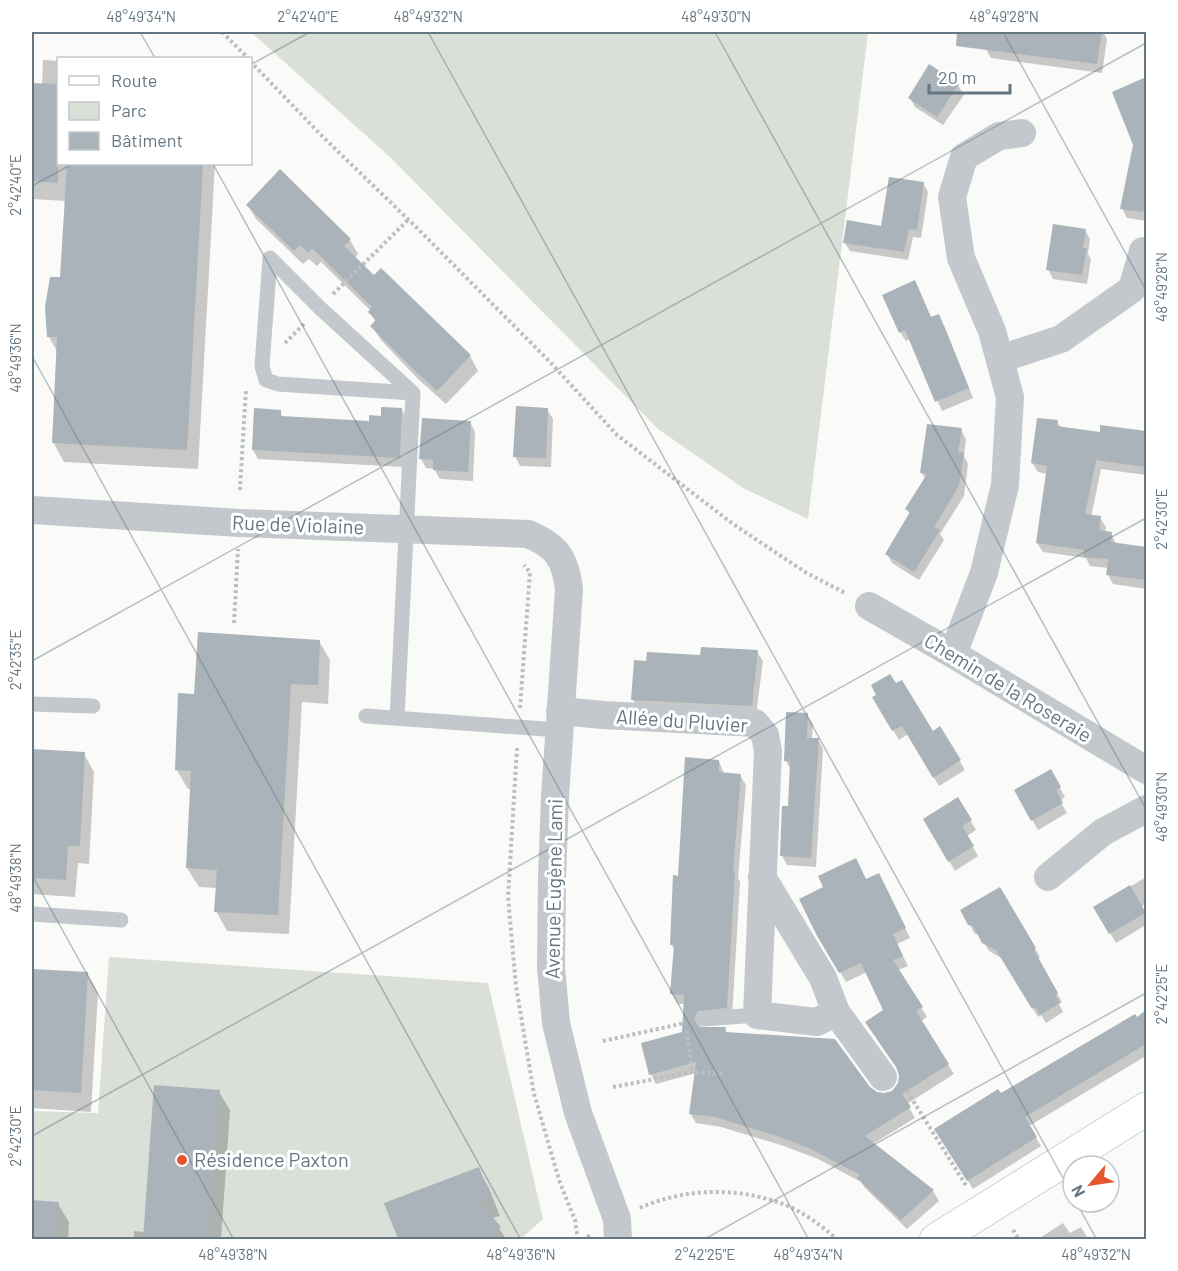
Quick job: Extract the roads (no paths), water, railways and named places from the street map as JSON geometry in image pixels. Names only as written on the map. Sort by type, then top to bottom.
[{"type":"main road","points":[[936,1239],[1146,1109]]},
{"type":"street","points":[[953,654],[984,573],[1005,485],[1010,398],[992,331],[961,258],[952,197],[964,158],[999,136],[1023,133]]},
{"type":"street","points":[[1000,359],[1061,339],[1132,289],[1143,251]]},
{"type":"street","name":"Rue de Violaine","points":[[32,510],[240,523],[528,534],[544,541],[558,553]]},
{"type":"street","name":"Avenue Eugène Lami","points":[[558,553],[566,568],[569,589],[552,877],[551,967],[556,1023],[578,1113],[617,1229]]},
{"type":"street","name":"Chemin de la Roseraie","points":[[869,606],[1146,770]]},
{"type":"street","name":"Allée du Pluvier","points":[[560,720],[603,716],[755,723],[765,735],[768,751],[757,1015]]},
{"type":"street","points":[[1048,877],[1103,832],[1146,809]]},
{"type":"street","points":[[762,877],[823,978],[836,1012],[883,1077]]},
{"type":"street","points":[[757,1015],[818,1022],[836,1012]]},
{"type":"street","points":[[617,1229],[640,1239]]},
{"type":"lane","points":[[270,258],[320,308],[413,393],[278,384],[266,380],[262,366],[270,258]]},
{"type":"lane","points":[[397,718],[413,393]]},
{"type":"lane","points":[[32,704],[93,706]]},
{"type":"lane","points":[[366,716],[519,726],[560,720]]},
{"type":"lane","points":[[32,914],[120,920]]},
{"type":"lane","points":[[704,1019],[757,1015]]},
{"type":"place","name":"Résidence Paxton","points":[[182,1160]]}]
